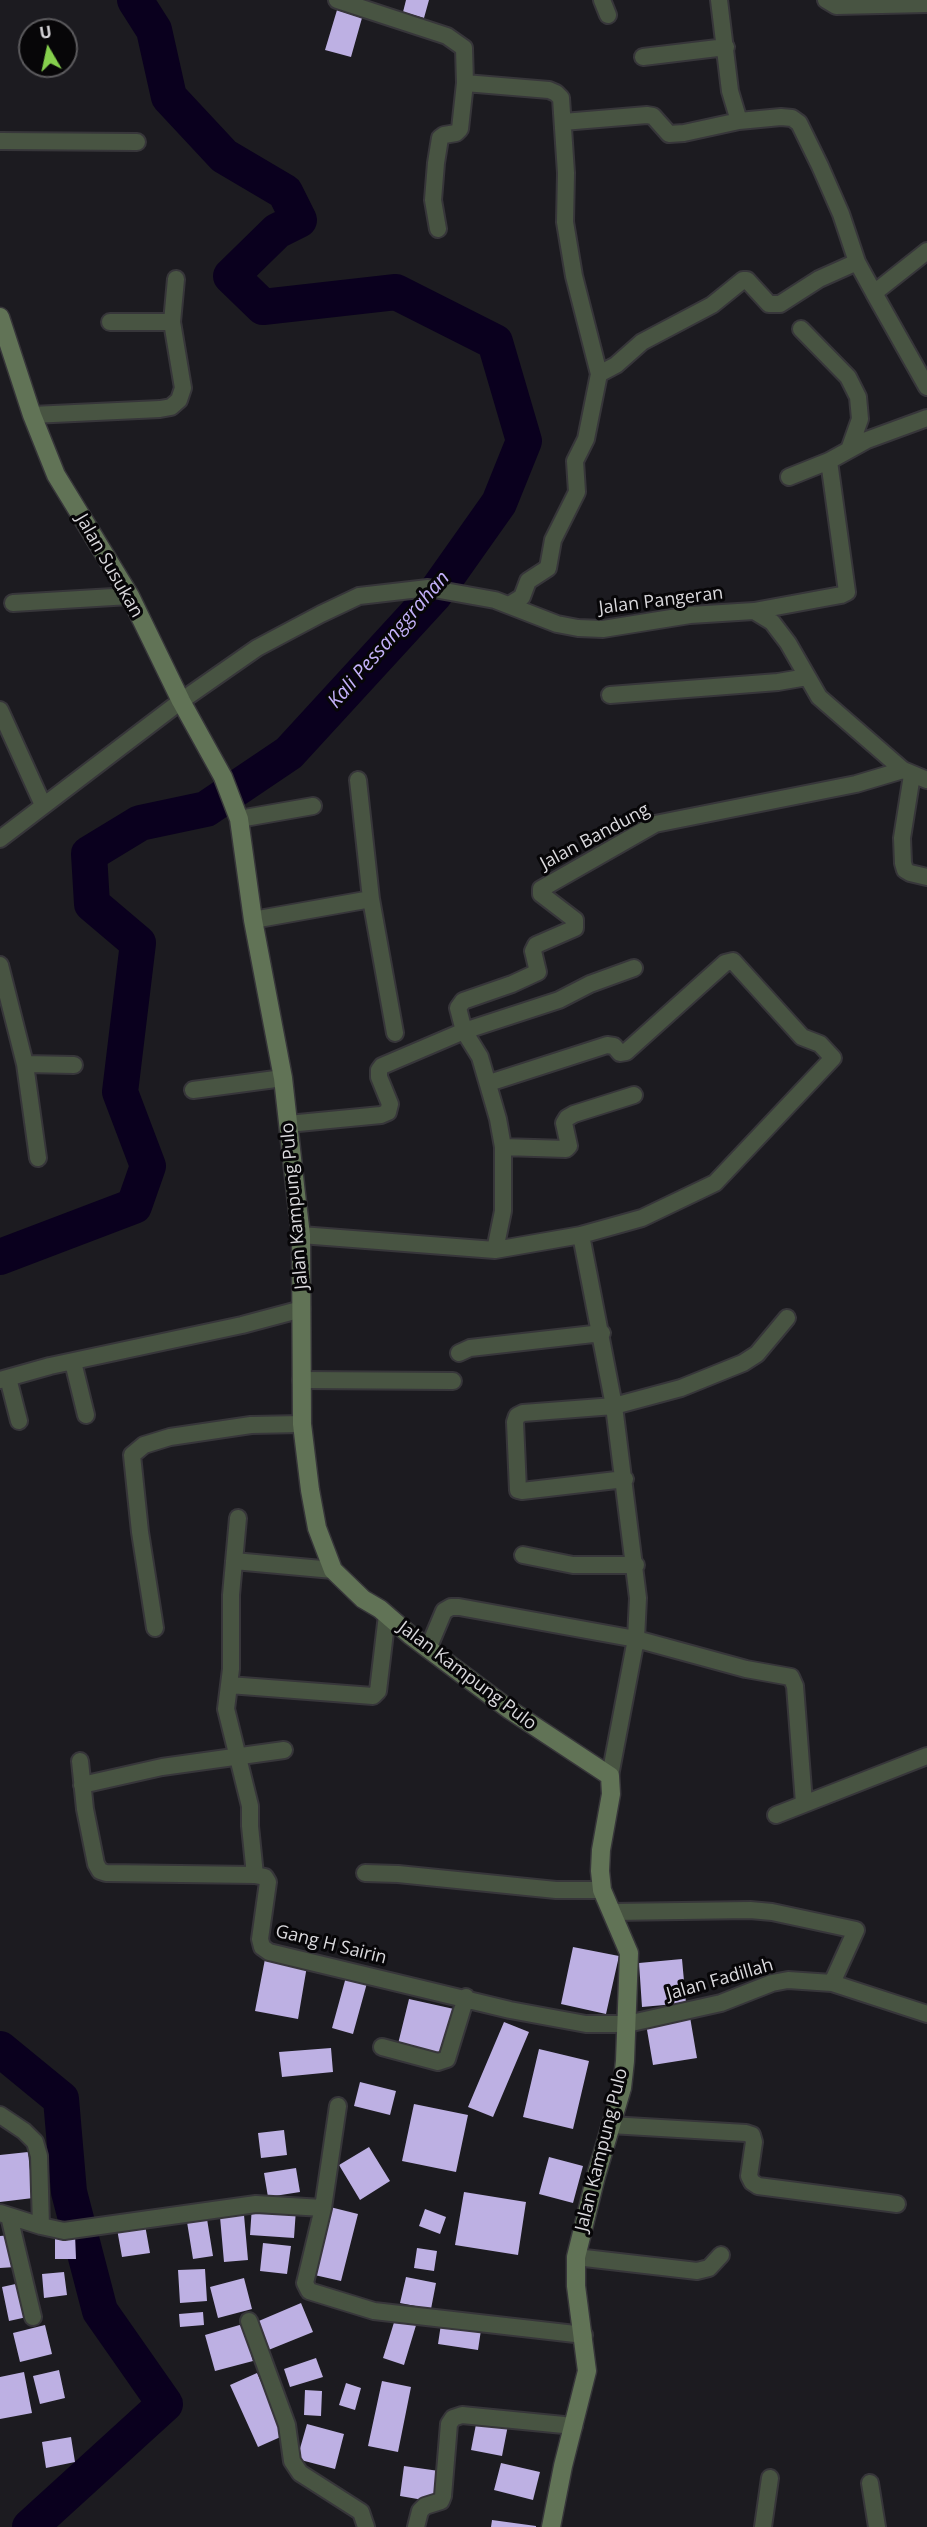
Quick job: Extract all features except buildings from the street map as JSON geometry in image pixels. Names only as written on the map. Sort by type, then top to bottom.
[{"type":"street","points":[[337,0],[454,39],[464,48],[465,83],[460,129],[456,133],[444,135],[439,142],[433,200],[438,229]]},
{"type":"street","points":[[719,0],[730,91],[739,121]]},
{"type":"street","points":[[826,0],[836,6],[927,4]]},
{"type":"street","points":[[643,57],[726,47]]},
{"type":"street","points":[[465,83],[556,93],[561,98],[566,173],[564,214],[574,276],[599,374],[586,439],[575,461],[577,492],[552,540],[548,568],[528,581],[522,597],[502,602]]},
{"type":"street","points":[[563,122],[647,115],[653,116],[669,134],[739,121],[781,117],[792,118],[799,123],[834,197],[857,262],[927,387]]},
{"type":"street","points":[[0,141],[137,142]]},
{"type":"street","points":[[874,293],[927,251]]},
{"type":"street","points":[[599,374],[616,365],[642,342],[712,305],[743,280],[747,280],[769,304],[780,304],[819,279],[857,262]]},
{"type":"street","points":[[33,415],[171,407],[179,400],[183,388],[172,322],[176,279]]},
{"type":"street","name":"Jalan Susukan","points":[[0,317],[56,475],[130,596],[181,701],[223,777],[237,813]]},
{"type":"street","points":[[110,322],[172,322]]},
{"type":"street","points":[[801,329],[848,377],[858,398],[860,419],[849,450]]},
{"type":"street","points":[[789,477],[867,440],[927,418]]},
{"type":"street","name":"Jalan Pangeran","points":[[0,839],[181,701],[257,648],[359,596],[428,588],[502,602],[556,624],[603,629],[690,615],[754,611],[841,596],[847,592],[829,460]]},
{"type":"street","points":[[13,603],[130,596]]},
{"type":"street","points":[[754,611],[772,622],[788,643],[819,697],[914,775],[902,838],[903,862],[905,870],[927,877]]},
{"type":"street","points":[[610,695],[778,682],[807,677]]},
{"type":"street","points":[[0,710],[43,806]]},
{"type":"street","name":"Jalan Bandung","points":[[464,1031],[459,1004],[538,972],[534,948],[575,928],[575,920],[541,894],[543,887],[655,824],[856,784],[914,775]]},
{"type":"street","points":[[358,780],[371,899],[394,1033]]},
{"type":"street","points":[[237,813],[313,806]]},
{"type":"street","name":"Jalan Kampung Pulo","points":[[237,813],[253,920],[283,1078],[301,1235],[302,1424],[317,1528],[333,1569],[363,1599],[510,1710],[610,1776],[611,1794],[601,1850],[602,1890],[628,1953],[627,2024],[622,2088],[584,2217],[576,2257],[576,2286],[587,2371],[551,2527]]},
{"type":"street","points":[[253,920],[371,899]]},
{"type":"street","points":[[301,1235],[495,1250],[581,1235],[642,1218],[715,1183],[833,1058],[820,1044],[801,1037],[733,961],[724,963],[626,1052],[620,1053],[614,1046],[607,1045],[489,1083]]},
{"type":"street","points":[[0,964],[25,1064],[38,1158]]},
{"type":"street","points":[[288,1124],[381,1115],[388,1112],[390,1104],[379,1077],[379,1070],[382,1066],[464,1031],[559,1000],[590,984],[634,968]]},
{"type":"street","points":[[464,1031],[480,1057],[489,1083],[502,1147],[503,1211],[495,1250]]},
{"type":"street","points":[[25,1064],[74,1065]]},
{"type":"street","points":[[193,1090],[283,1078]]},
{"type":"street","points":[[502,1147],[566,1149],[569,1146],[564,1123],[567,1118],[573,1114],[634,1095]]},
{"type":"street","points":[[581,1235],[602,1333],[614,1406],[636,1565],[638,1598],[636,1639],[610,1776]]},
{"type":"street","points":[[19,1421],[4,1379],[242,1325],[302,1309]]},
{"type":"street","points":[[625,1479],[518,1490],[515,1422],[517,1416],[523,1413],[614,1406],[681,1388],[744,1364],[757,1354],[787,1318]]},
{"type":"street","points":[[459,1353],[470,1348],[602,1333]]},
{"type":"street","points":[[73,1362],[86,1415]]},
{"type":"street","points":[[301,1380],[453,1381]]},
{"type":"street","points":[[155,1628],[140,1532],[132,1455],[144,1445],[170,1437],[251,1425],[302,1424]]},
{"type":"street","points":[[80,1761],[90,1831],[100,1871],[106,1873],[255,1875],[250,1806],[226,1709],[238,1518]]},
{"type":"street","points":[[523,1556],[573,1565],[636,1565]]},
{"type":"street","points":[[234,1561],[333,1569]]},
{"type":"street","points":[[428,1649],[444,1611],[451,1607],[636,1639],[746,1669],[792,1677],[795,1686],[804,1803]]},
{"type":"street","points":[[229,1685],[373,1696],[378,1691],[387,1615]]},
{"type":"street","points":[[82,1785],[162,1767],[284,1750]]},
{"type":"street","points":[[776,1815],[927,1756]]},
{"type":"street","points":[[365,1873],[398,1874],[556,1890],[602,1890]]},
{"type":"street","name":"Gang H Sairin","points":[[255,1875],[265,1878],[268,1882],[260,1939],[262,1947],[269,1953],[510,2010],[586,2024],[627,2024]]},
{"type":"street","points":[[612,1912],[750,1910],[772,1912],[856,1930],[832,1983]]},
{"type":"street","name":"Jalan Fadillah","points":[[627,2024],[721,2003],[772,1983],[788,1980],[832,1983],[927,2014]]},
{"type":"street","points":[[382,2047],[443,2062],[447,2059],[466,1998]]},
{"type":"street","points":[[338,2106],[323,2208],[305,2283],[309,2291],[374,2311],[584,2335]]},
{"type":"street","points":[[0,2115],[24,2131],[35,2142],[39,2156],[41,2226]]},
{"type":"street","points":[[610,2125],[746,2133],[752,2135],[754,2142],[749,2176],[758,2186],[897,2204]]},
{"type":"street","points":[[5,2214],[64,2231],[256,2205],[323,2208]]},
{"type":"street","points":[[5,2214],[33,2317]]},
{"type":"street","points":[[576,2257],[697,2271],[709,2268],[721,2255]]},
{"type":"street","points":[[249,2321],[287,2425],[292,2461],[300,2473],[361,2512],[366,2527]]},
{"type":"street","points":[[416,2527],[420,2511],[425,2506],[441,2501],[443,2496],[449,2424],[453,2418],[462,2415],[574,2426]]},
{"type":"street","points":[[763,2527],[770,2478]]},
{"type":"street","points":[[870,2483],[877,2527]]},
{"type":"waterway","name":"Kali Pessanggrahan","points":[[0,1257],[134,1206],[148,1166],[120,1092],[138,943],[92,904],[89,854],[140,823],[206,809],[289,753],[434,595],[499,503],[524,441],[495,342],[396,292],[263,307],[231,276],[277,231],[299,220],[285,192],[224,156],[169,97],[154,30],[135,0]]},
{"type":"waterway","name":"Kali Pessanggrahan","points":[[0,2049],[61,2099],[69,2192],[100,2311],[165,2404],[30,2527]]}]
